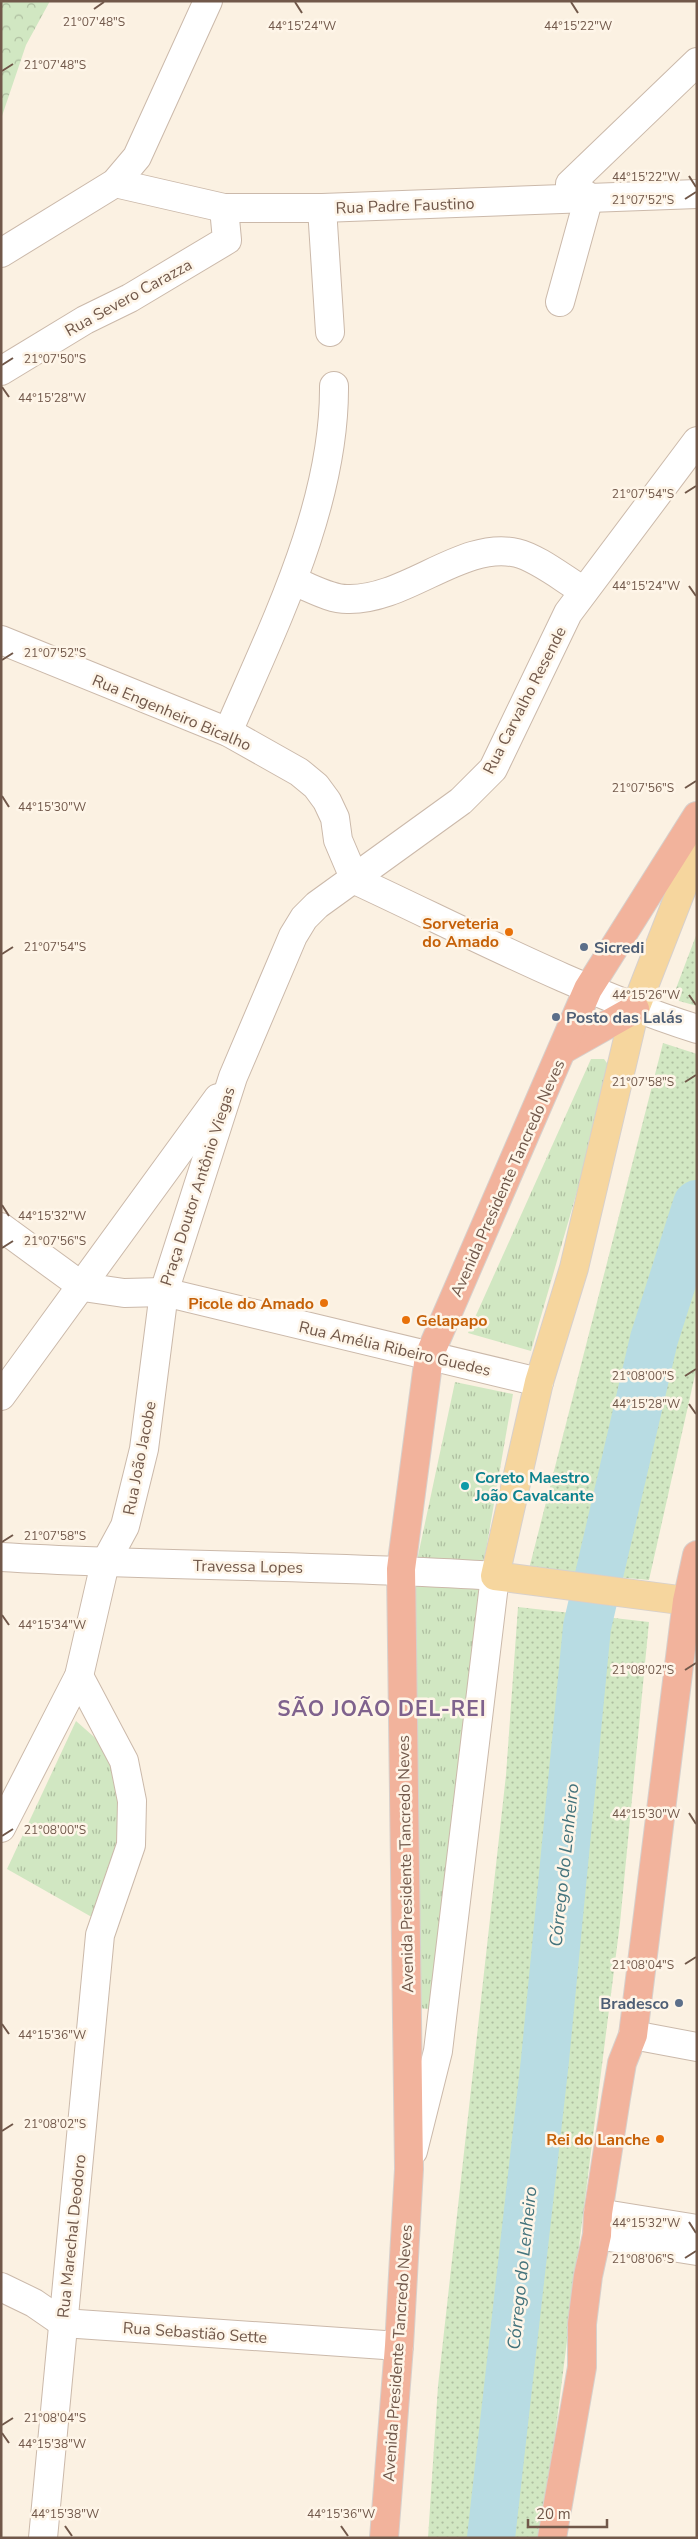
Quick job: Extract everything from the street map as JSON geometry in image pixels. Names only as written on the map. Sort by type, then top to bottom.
[{"type":"highway","name":"Avenida Presidente Tancredo Neves","points":[[384,2538],[399,2346],[409,2169],[401,1570],[429,1356],[564,1049],[588,989],[697,816]]},
{"type":"highway","points":[[564,1049],[640,1010]]},
{"type":"highway","points":[[552,2538],[582,2367],[582,2324],[588,2276],[598,2224],[622,2063],[633,2035],[697,1555]]},
{"type":"main road","name":"Avenida Presidente Tancredo Neves","points":[[504,1577],[539,1382],[574,1268],[640,1010],[697,850]]},
{"type":"main road","points":[[504,1577],[692,1603]]},
{"type":"street","points":[[1,253],[115,183],[137,157],[208,1]]},
{"type":"street","points":[[560,302],[590,198],[570,184],[697,62]]},
{"type":"street","name":"Rua Padre Faustino","points":[[115,183],[224,208],[322,208],[697,194]]},
{"type":"street","name":"Rua Severo Carazza","points":[[1,371],[85,320],[130,298],[227,240],[224,208]]},
{"type":"street","points":[[322,208],[330,332]]},
{"type":"street","points":[[228,732],[293,581],[323,480],[332,434],[334,386]]},
{"type":"street","name":"Rua Carvalho Resende","points":[[232,1077],[300,924],[317,905],[461,801],[485,779],[493,769],[555,636],[584,591],[697,441]]},
{"type":"street","points":[[293,581],[337,598],[368,598],[390,592],[481,553],[507,552],[528,557],[584,591]]},
{"type":"street","name":"Rua Engenheiro Bicalho","points":[[1,640],[228,732],[311,780],[322,792],[332,811],[338,840],[354,880]]},
{"type":"street","points":[[354,880],[588,989],[640,1010],[697,1029]]},
{"type":"street","name":"Praça Doutor Antônio Viegas","points":[[232,1077],[164,1292],[124,1293],[82,1286],[232,1077]]},
{"type":"street","points":[[1,1227],[82,1286],[1,1396]]},
{"type":"street","name":"Rua Amélia Ribeiro Guedes","points":[[164,1292],[539,1382]]},
{"type":"street","name":"Rua João Jacobe","points":[[1,1828],[79,1676],[105,1563],[125,1526],[144,1449],[164,1292]]},
{"type":"street","name":"Travessa Lopes","points":[[1,1557],[105,1563],[401,1570],[504,1577]]},
{"type":"street","name":"Avenida Presidente Tancredo Neves","points":[[409,2169],[438,2051],[504,1577]]},
{"type":"street","name":"Rua Marechal Deodoro","points":[[43,2538],[100,1935],[131,1845],[132,1801],[124,1761],[79,1676]]},
{"type":"street","points":[[633,2035],[697,2047]]},
{"type":"street","points":[[598,2224],[697,2229]]},
{"type":"street","points":[[598,2224],[697,2251]]},
{"type":"street","points":[[1,2287],[34,2303],[63,2323]]},
{"type":"street","name":"Rua Sebastião Sette","points":[[63,2323],[399,2346]]},
{"type":"green space","points":[[1,1],[50,1],[26,45],[1,119]]},
{"type":"green space","points":[[697,933],[697,1006],[672,999]]},
{"type":"green space","points":[[663,1043],[697,1054],[697,1366],[649,1580],[529,1569]]},
{"type":"green space","points":[[591,1059],[604,1059],[612,1070],[531,1351],[468,1333]]},
{"type":"green space","points":[[455,1382],[513,1394],[482,1573],[415,1570]]},
{"type":"green space","points":[[414,1582],[482,1586],[429,2009],[418,2008]]},
{"type":"green space","points":[[518,1607],[649,1622],[620,1923],[542,2538],[428,2538],[438,2386],[506,1775]]},
{"type":"green space","points":[[76,1721],[109,1750],[120,1792],[121,1837],[97,1920],[7,1869]]},
{"type":"waterway","name":"Córrego do Lenheiro","points":[[491,2538],[545,2060],[587,1627],[654,1339],[697,1204]]},
{"type":"place","name":"Sorveteria do Amado","points":[[509,932]]},
{"type":"place","name":"Sicredi","points":[[584,947]]},
{"type":"place","name":"Posto das Lalás","points":[[556,1017]]},
{"type":"place","name":"Picole do Amado","points":[[324,1303]]},
{"type":"place","name":"Gelapapo","points":[[406,1320]]},
{"type":"place","name":"Coreto Maestro João Cavalcante","points":[[465,1486]]},
{"type":"place","name":"Bradesco","points":[[679,2003]]},
{"type":"place","name":"Rei do Lanche","points":[[660,2139]]},
{"type":"district","name":"SÃO JOÃO DEL-REI","points":[[382,1709]]}]
